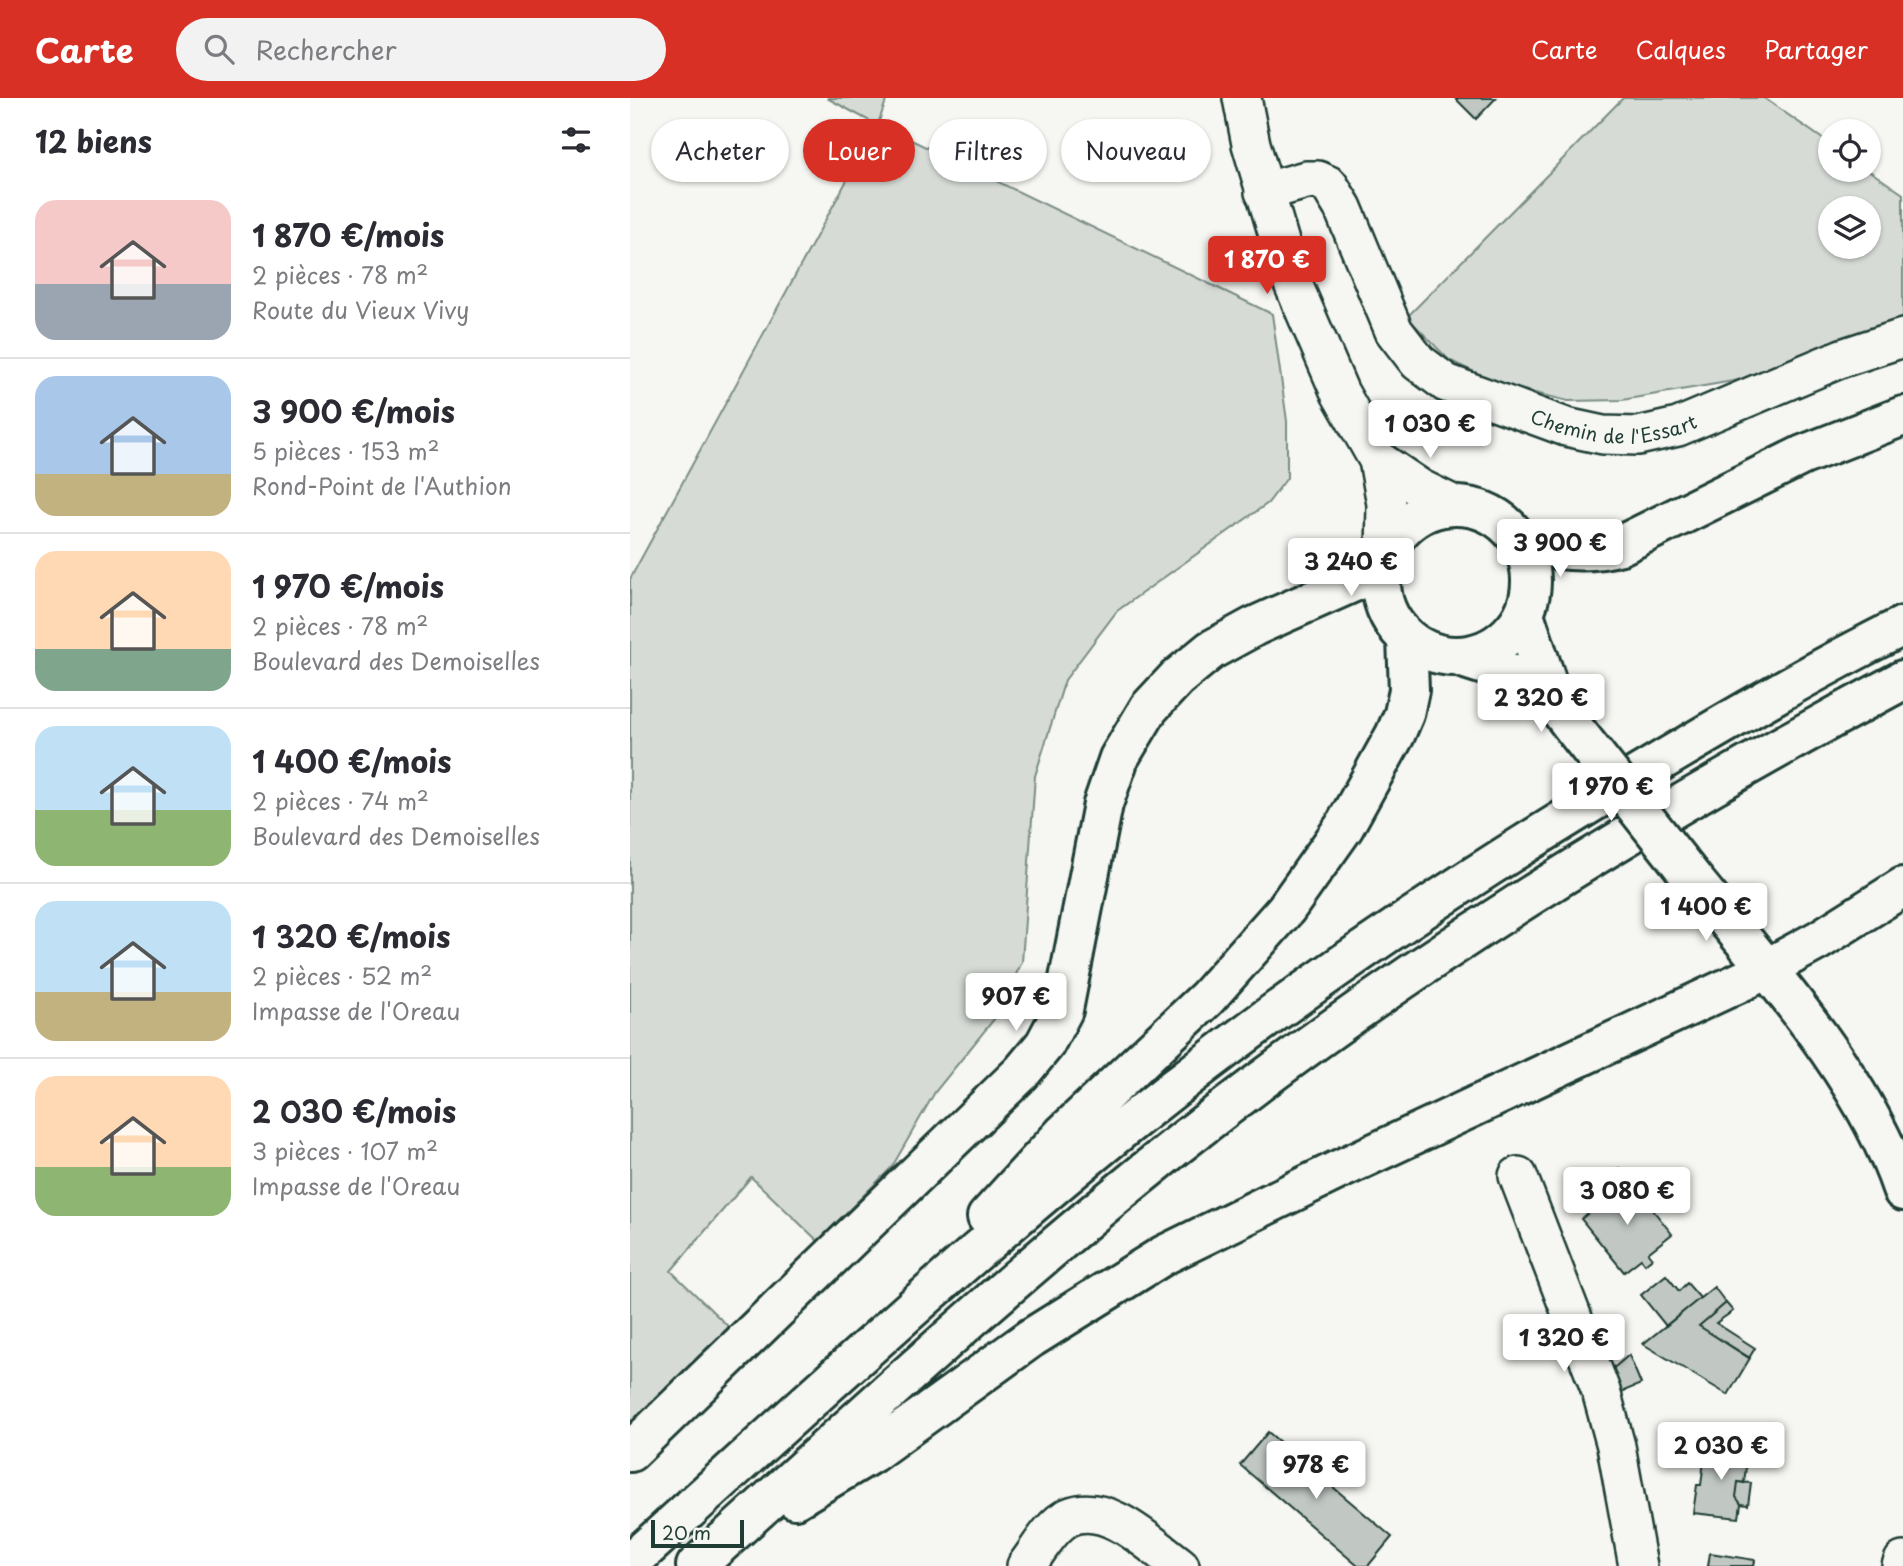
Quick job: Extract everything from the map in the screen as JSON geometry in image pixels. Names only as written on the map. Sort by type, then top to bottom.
[{"type":"main road","points":[[1520,541],[1575,552],[1598,551],[1621,545],[1803,455],[1903,416]]},
{"type":"main road","points":[[860,1355],[1063,1134],[1207,998],[1286,909],[1344,827],[1405,714],[1409,690],[1397,627],[1381,593],[1383,562],[1396,535],[1413,519],[1433,509],[1456,506],[1481,510],[1503,522],[1520,541],[1529,564],[1531,590],[1524,614],[1508,636],[1485,651],[1459,657]]},
{"type":"main road","points":[[630,1452],[1021,1073],[1045,1044],[1063,1010],[1094,842],[1119,758],[1149,708],[1177,678],[1211,650],[1255,626],[1303,607],[1383,562]]},
{"type":"main road","points":[[1303,607],[1397,627],[1431,653],[1459,657],[1509,673],[1553,701]]},
{"type":"main road","points":[[1524,614],[1553,701],[1766,969],[1858,1095],[1880,1135],[1903,1191]]},
{"type":"main road","points":[[630,1563],[962,1264],[1147,1110],[1357,954],[1573,813],[1782,691],[1903,626]]},
{"type":"main road","points":[[709,1555],[1022,1274],[1176,1146],[1271,1074],[1489,922],[1597,853],[1723,778],[1903,680]]},
{"type":"main road","points":[[709,1555],[872,1453],[1031,1338],[1164,1255],[1766,969],[1903,887]]},
{"type":"street","points":[[1242,98],[1264,192],[1291,279],[1340,393],[1378,460],[1386,504],[1383,562]]},
{"type":"street","name":"Chemin de l'Essart","points":[[1264,192],[1306,180],[1318,180],[1329,185],[1343,208],[1394,331],[1418,362],[1446,383],[1566,427],[1604,435],[1638,436],[1678,427],[1842,358],[1903,338]]},
{"type":"street","points":[[1378,460],[1421,489],[1456,506]]},
{"type":"street","points":[[1518,1176],[1601,1391],[1616,1446],[1637,1566]]},
{"type":"street","points":[[1026,1566],[1056,1527],[1069,1517],[1086,1513],[1109,1517],[1180,1566]]},
{"type":"shaded area","points":[[827,98],[887,98],[880,119],[866,119]]},
{"type":"shaded area","points":[[1623,98],[1764,98],[1818,136],[1818,182],[1881,182],[1881,179],[1903,194],[1903,320],[1745,379],[1622,400],[1568,401],[1499,384],[1449,360],[1407,317]]},
{"type":"shaded area","points":[[915,142],[929,149],[929,182],[998,182],[1272,314],[1287,421],[1287,478],[1268,503],[1117,611],[1065,680],[1035,776],[1022,962],[995,1018],[935,1092],[892,1167],[818,1241],[751,1177],[671,1271],[740,1338],[630,1428],[630,579],[846,182],[915,182]]},
{"type":"building","points":[[1455,98],[1496,98],[1476,119]]},
{"type":"building","points":[[1619,1168],[1629,1180],[1618,1189],[1608,1176]]},
{"type":"building","points":[[1629,1180],[1672,1234],[1648,1253],[1652,1258],[1645,1264],[1641,1259],[1624,1272],[1581,1219]]},
{"type":"building","points":[[1666,1275],[1679,1291],[1687,1283],[1700,1298],[1666,1326],[1641,1295]]},
{"type":"building","points":[[1714,1287],[1726,1303],[1699,1326],[1750,1358],[1728,1395],[1643,1344]]},
{"type":"building","points":[[1726,1303],[1733,1311],[1716,1323],[1755,1348],[1749,1358],[1699,1326]]},
{"type":"building","points":[[1629,1355],[1641,1384],[1619,1393],[1610,1371]]},
{"type":"building","points":[[1268,1432],[1392,1537],[1368,1566],[1358,1566],[1240,1465]]},
{"type":"building","points":[[1706,1444],[1748,1450],[1744,1483],[1738,1482],[1736,1497],[1741,1504],[1739,1518],[1693,1513],[1697,1485],[1701,1485]]},
{"type":"building","points":[[1738,1482],[1751,1483],[1748,1505],[1741,1504],[1736,1497]]},
{"type":"building","points":[[1710,1553],[1755,1560],[1754,1566],[1708,1566]]}]
